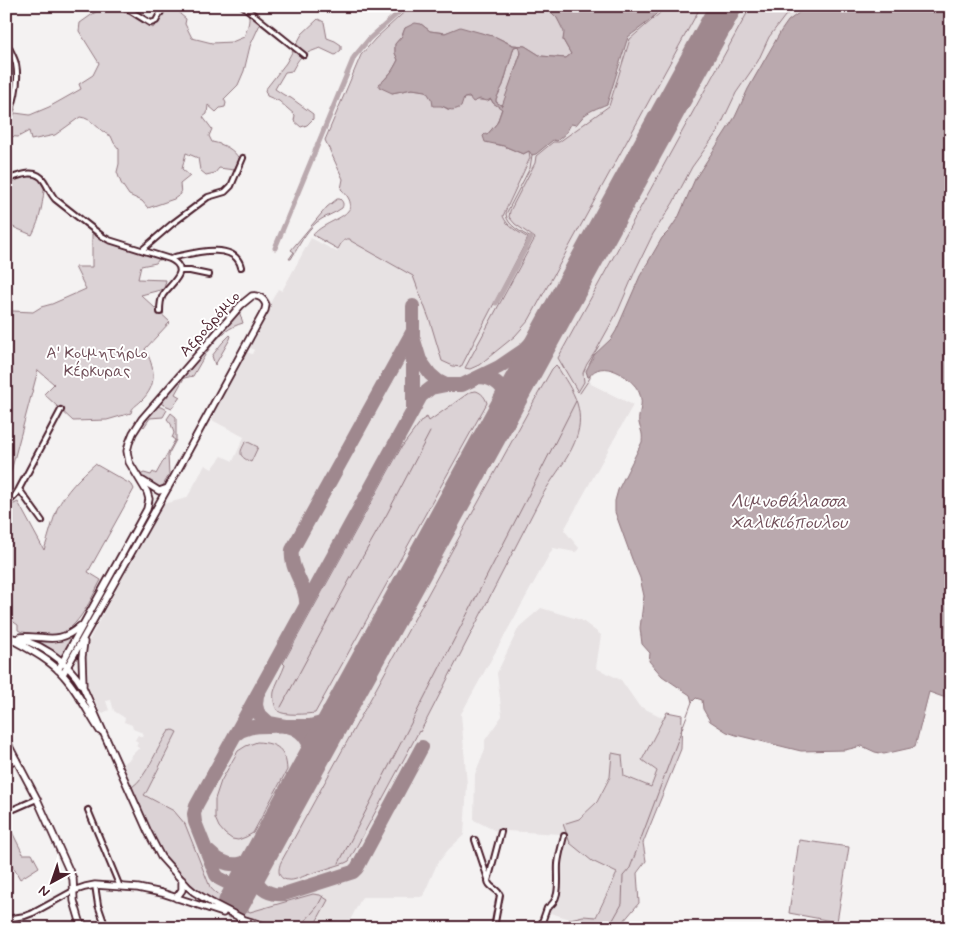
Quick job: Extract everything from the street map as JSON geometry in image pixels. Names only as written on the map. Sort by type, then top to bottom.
[{"type":"main road","name":"Αεροδρόμιο","points":[[258,296],[262,298],[265,303],[265,310],[68,666],[60,672],[62,662],[149,504],[147,492],[127,456],[129,443],[136,428],[241,305],[249,297],[258,296]]},
{"type":"main road","points":[[140,479],[159,491],[168,488]]},
{"type":"main road","points":[[121,557],[126,562]]},
{"type":"main road","points":[[7,637],[59,638],[72,633],[85,621]]},
{"type":"main road","points":[[83,687],[82,657],[85,635]]},
{"type":"main road","points":[[7,637],[34,653],[60,672],[79,696],[108,742]]},
{"type":"main road","points":[[17,638],[39,646],[68,666],[83,687],[157,850],[200,905]]},
{"type":"main road","points":[[6,737],[37,799],[73,879],[75,907],[82,928]]},
{"type":"main road","points":[[178,898],[185,884]]},
{"type":"main road","points":[[185,884],[205,899],[243,919]]},
{"type":"main road","points":[[73,891],[95,885],[150,890],[271,928]]},
{"type":"street","points":[[123,6],[150,23],[156,21],[164,6]]},
{"type":"street","points":[[243,6],[304,56]]},
{"type":"street","points":[[6,42],[16,64],[17,77],[13,102],[6,124]]},
{"type":"street","points":[[142,250],[208,197],[228,190],[243,158]]},
{"type":"street","points":[[6,180],[29,173],[38,175],[42,178],[55,199],[102,236],[177,263],[180,271],[178,277],[163,296],[160,312]]},
{"type":"street","points":[[170,259],[210,251],[226,252],[232,253],[239,259],[242,267]]},
{"type":"street","points":[[180,271],[209,275]]},
{"type":"street","points":[[6,504],[19,489],[61,410]]},
{"type":"street","points":[[19,489],[42,521]]},
{"type":"street","points":[[6,764],[17,760]]},
{"type":"street","points":[[6,805],[14,809],[37,799]]},
{"type":"street","points":[[88,810],[120,887]]},
{"type":"street","points":[[488,879],[501,832]]},
{"type":"street","points":[[540,928],[547,909],[553,904],[557,892],[558,863],[564,836]]},
{"type":"street","points":[[475,840],[489,885],[500,895],[494,928]]},
{"type":"street","points":[[95,885],[98,905],[106,928]]},
{"type":"street","points":[[6,919],[33,914],[73,891]]},
{"type":"shaded area","points":[[411,6],[808,6],[805,10],[796,14],[773,43],[735,117],[695,179],[679,216],[662,238],[640,276],[616,331],[611,339],[594,355],[586,371],[591,384],[633,405],[564,530],[579,548],[575,552],[553,548],[461,714],[467,785],[464,835],[437,864],[423,896],[362,897],[346,928],[323,928],[325,923],[318,919],[311,928],[280,928],[249,918],[196,890],[161,851],[138,804],[122,765],[139,749],[136,746],[138,742],[135,740],[138,735],[142,737],[143,733],[133,729],[132,725],[124,722],[125,718],[114,711],[111,700],[106,701],[109,710],[101,714],[88,686],[85,670],[85,653],[97,625],[163,504],[187,498],[205,465],[212,469],[222,456],[233,461],[244,437],[210,419],[246,352],[252,354],[254,350],[247,345],[278,289],[282,291],[311,238],[337,252],[343,241],[348,239],[357,205],[341,189],[343,179],[325,140],[361,55],[375,39]]},
{"type":"shaded area","points":[[541,608],[581,620],[601,635],[596,668],[621,680],[639,706],[664,718],[642,760],[657,771],[651,788],[624,776],[622,755],[596,802],[579,819],[592,861],[617,873],[595,917],[583,916],[570,919],[547,912],[555,904],[559,887],[559,862],[564,841],[561,834],[506,831],[504,838],[496,834],[496,831],[474,820],[475,774],[485,749],[485,740],[502,716],[497,673],[519,627]]},
{"type":"green space","points":[[104,6],[119,6],[153,28],[167,6],[182,6],[180,14],[186,19],[185,24],[192,38],[212,43],[232,42],[244,37],[249,17],[244,6],[254,6],[251,10],[261,22],[250,46],[244,71],[238,85],[224,99],[225,107],[220,108],[216,112],[208,105],[207,114],[203,117],[212,129],[209,136],[212,142],[228,148],[239,159],[234,170],[219,168],[215,173],[206,175],[200,170],[198,158],[186,153],[182,169],[190,176],[180,184],[181,194],[174,199],[148,208],[142,201],[129,195],[121,183],[117,172],[119,149],[111,136],[89,120],[80,117],[55,135],[31,140],[29,131],[18,137],[6,136],[6,130],[15,113],[30,115],[49,107],[81,89],[79,84],[93,75],[99,63],[79,31],[80,23]]},
{"type":"green space","points":[[411,6],[545,6],[557,18],[565,32],[563,40],[571,54],[566,58],[541,56],[525,46],[513,45],[496,37],[460,28],[445,33],[430,31],[421,24],[405,28],[402,36],[395,44],[395,53],[398,60],[392,71],[383,81],[392,93],[412,89],[427,91],[432,100],[449,110],[461,103],[463,98],[491,99],[493,103],[502,108],[497,123],[487,135],[485,141],[523,154],[529,151],[530,158],[503,216],[510,226],[528,238],[461,367],[442,361],[430,321],[413,276],[350,239],[344,240],[338,249],[313,235],[319,229],[342,216],[348,211],[350,205],[348,198],[341,189],[343,179],[325,140],[361,55],[375,39]]},
{"type":"green space","points":[[665,6],[701,6],[529,320],[515,336],[479,365],[470,369],[465,368],[535,238],[515,224],[509,217],[510,211],[535,163],[536,156],[553,142],[559,142],[609,106],[630,39],[660,13]]},
{"type":"green space","points":[[751,6],[798,6],[785,16],[769,37],[758,61],[736,93],[718,131],[692,167],[673,203],[653,234],[618,311],[587,364],[583,373],[584,382],[578,392],[558,358]]},
{"type":"green space","points":[[318,19],[324,22],[327,38],[341,45],[341,50],[335,55],[320,48],[306,54],[300,58],[292,71],[285,72],[275,89],[313,114],[313,119],[307,125],[301,127],[294,121],[295,115],[279,101],[267,96],[265,90],[286,63],[302,34]]},
{"type":"green space","points":[[519,46],[521,52],[503,106],[496,102],[496,99],[503,85],[514,47]]},
{"type":"green space","points":[[34,174],[45,182],[40,216],[32,235],[6,224],[6,180]]},
{"type":"green space","points":[[337,199],[340,199],[342,202],[342,208],[313,226],[302,239],[291,259],[289,259],[294,252],[291,250],[327,207]]},
{"type":"green space","name":"Α' Κοιμητήριο Κέρκυρας","points":[[92,234],[108,242],[160,258],[156,263],[141,266],[138,279],[166,280],[164,289],[141,295],[170,322],[145,349],[153,370],[150,389],[133,408],[131,413],[107,420],[73,421],[44,394],[54,384],[38,370],[6,490],[6,308],[13,311],[33,312],[86,289],[75,267],[92,267]]},
{"type":"green space","points":[[239,311],[243,323],[234,326],[219,337],[207,352],[193,376],[184,378],[175,394],[180,397],[172,408],[162,404],[160,402]]},
{"type":"green space","points":[[230,335],[230,339],[215,365],[212,356]]},
{"type":"green space","points":[[556,365],[573,393],[579,414],[578,433],[570,452],[540,500],[426,721],[349,861],[295,879],[282,878],[279,873],[281,862],[529,410]]},
{"type":"green space","points":[[476,391],[483,396],[487,403],[315,713],[281,713],[275,705],[274,694],[285,665],[283,663],[401,448],[422,420],[427,417],[429,421],[470,392]]},
{"type":"green space","points":[[157,406],[167,410],[163,417],[150,418],[144,427],[142,425],[129,450],[131,460],[140,475],[144,473],[151,475],[153,472],[156,474],[175,440],[172,438],[174,433],[167,419],[171,413],[176,417],[176,440],[168,455],[169,475],[160,488],[140,476],[130,461],[128,452],[131,440],[143,421]]},
{"type":"green space","points":[[246,441],[258,447],[251,462],[241,454]]},
{"type":"green space","points":[[95,464],[132,485],[134,489],[88,572],[101,580],[84,612],[65,631],[49,635],[22,632],[18,630],[18,625],[8,618],[6,620],[6,508],[18,502],[44,550],[55,514],[64,496]]},
{"type":"green space","points":[[74,634],[61,657],[35,641],[55,641],[65,639]]},
{"type":"green space","points":[[667,712],[682,715],[681,749],[643,843],[646,861],[637,873],[639,903],[618,928],[565,928],[570,919],[583,916],[596,917],[617,873],[592,861],[570,843],[563,824],[579,819],[597,802],[610,777],[612,753],[622,755],[624,776],[651,787],[657,771],[642,760]]},
{"type":"green space","points":[[169,731],[177,732],[144,795],[174,811],[185,824],[210,887],[223,897],[250,912],[313,894],[320,895],[328,900],[311,928],[280,928],[249,918],[214,902],[196,890],[161,851],[138,804],[132,787],[147,770]]},
{"type":"green space","points":[[257,742],[279,748],[285,757],[287,770],[253,833],[238,840],[232,839],[219,827],[215,818],[215,799],[221,781],[238,751]]},
{"type":"green space","points":[[9,826],[23,854],[32,854],[39,867],[20,879],[6,856],[6,828]]},
{"type":"green space","points":[[799,840],[849,847],[837,922],[789,913]]},
{"type":"water","points":[[545,6],[662,6],[651,19],[628,37],[607,104],[583,116],[576,125],[571,124],[566,133],[557,141],[553,140],[536,154],[532,155],[529,151],[523,154],[504,146],[485,142],[483,136],[487,135],[497,123],[502,109],[493,103],[491,99],[487,101],[480,99],[473,102],[469,97],[464,98],[461,107],[452,110],[441,106],[433,106],[432,100],[426,91],[412,89],[392,93],[379,87],[379,84],[390,74],[398,60],[395,53],[395,44],[402,36],[405,28],[415,23],[421,24],[430,31],[445,33],[460,27],[496,37],[512,45],[525,46],[541,56],[566,58],[571,54],[563,40],[564,32],[557,18]],"holes":[[[519,46],[521,53],[502,106],[496,102],[496,99],[503,85],[514,47]]]},
{"type":"water","name":"Λιμνοθάλασσα Χαλικιόπουλου","points":[[808,6],[951,6],[951,690],[946,692],[947,697],[929,692],[915,747],[884,754],[862,746],[845,750],[801,751],[727,732],[710,721],[703,709],[702,700],[696,698],[692,702],[690,695],[662,676],[649,661],[650,653],[642,644],[640,628],[644,596],[640,578],[615,512],[618,490],[642,442],[639,423],[641,397],[635,386],[616,371],[601,369],[594,371],[588,377],[586,371],[594,355],[611,339],[616,331],[640,276],[662,238],[679,216],[695,179],[735,117],[748,89],[781,31],[788,21]]},
{"type":"waterway","points":[[275,248],[354,57],[369,39],[406,6]]},
{"type":"waterway","points":[[531,238],[512,225],[506,214],[530,168],[532,155]]},
{"type":"waterway","points":[[496,303],[531,238]]},
{"type":"waterway","points":[[580,393],[590,376]]},
{"type":"waterway","points":[[339,863],[576,401]]},
{"type":"waterway","points":[[281,707],[430,432]]},
{"type":"waterway","points":[[947,697],[951,699]]},
{"type":"waterway","points":[[613,920],[622,904],[623,876],[630,868],[692,702]]},
{"type":"waterway","points":[[299,928],[317,907],[323,896]]},
{"type":"taxiway","points":[[413,337],[420,360],[430,374],[446,385],[462,385],[499,367],[524,350],[543,331],[563,303]]},
{"type":"taxiway","points":[[413,306],[413,408]]},
{"type":"taxiway","points":[[306,606],[304,592],[293,564],[292,550],[413,331]]},
{"type":"taxiway","points":[[480,377],[490,379],[502,388],[505,404],[499,419]]},
{"type":"taxiway","points":[[228,883],[216,875],[195,822],[196,806],[421,396],[431,388],[446,385]]},
{"type":"taxiway","points":[[257,695],[256,705],[258,713],[269,723],[285,726],[310,726],[329,721],[338,712]]},
{"type":"taxiway","points":[[235,735],[243,730],[254,727],[287,726],[294,728],[305,736],[310,748],[307,768]]},
{"type":"taxiway","points":[[259,857],[255,867],[256,880],[262,888],[278,894],[284,894],[353,872],[357,868],[422,747]]},
{"type":"taxiway","points":[[208,851],[223,862],[238,864],[252,858],[265,845]]},
{"type":"runway","points":[[234,903],[726,6]]}]
